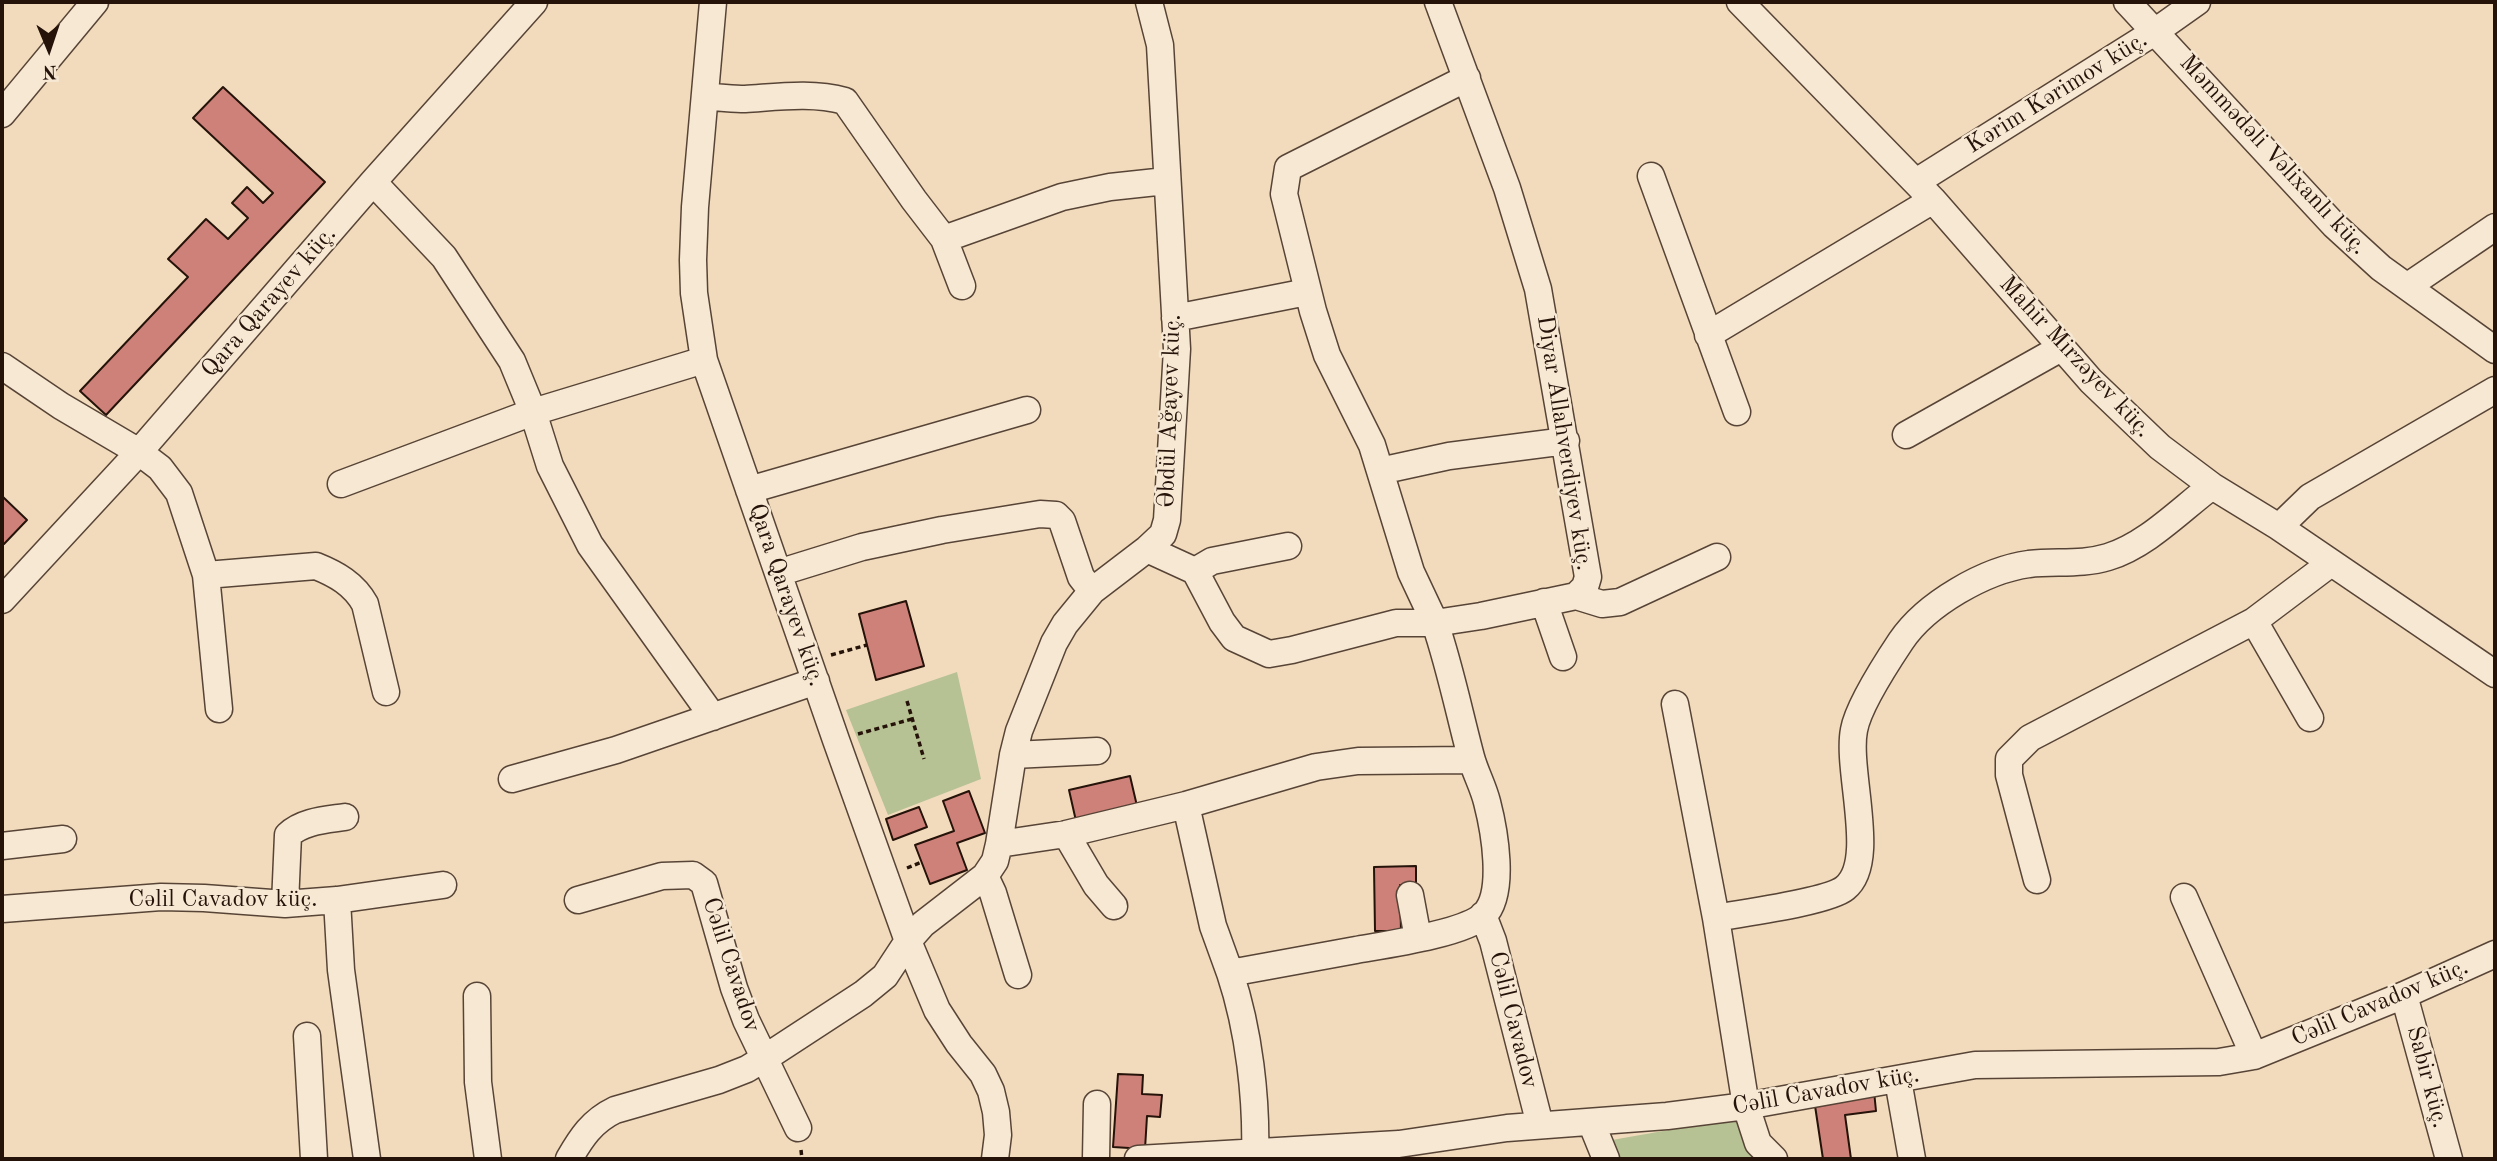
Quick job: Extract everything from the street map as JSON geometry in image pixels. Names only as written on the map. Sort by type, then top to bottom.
[{"type":"street","points":[[2,114],[94,2]]},
{"type":"street","name":"Qara Qarayev küç.","points":[[2,600],[139,452],[373,182],[534,2]]},
{"type":"street","name":"Qara Qarayev küç.","points":[[713,2],[695,207],[693,260],[696,314],[704,360],[908,941],[937,1010],[983,1074],[991,1091],[998,1135],[995,1159]]},
{"type":"street","name":"Əbdül Ağayev küç.","points":[[569,1159],[586,1131],[601,1117],[615,1110],[719,1080],[747,1069],[863,994],[885,976],[923,924],[985,876],[995,861],[999,844],[1019,731],[1054,643],[1065,624],[1092,591],[1163,534],[1167,520],[1177,349],[1160,45],[1149,2]]},
{"type":"street","name":"Diyar Allahverdiyev küç.","points":[[1195,571],[1216,612],[1234,638],[1269,654],[1396,623],[1459,621],[1576,596],[1585,587],[1588,577],[1538,289],[1507,188],[1438,2]]},
{"type":"street","name":"Mahir Mirzəyev küç.","points":[[1740,2],[1924,191],[2091,381],[2160,447],[2212,486],[2279,527],[2495,674]]},
{"type":"street","name":"Məmmədəli Vəlixanlı küç.","points":[[2127,2],[2334,225],[2381,268],[2495,350]]},
{"type":"street","name":"Kərim Kərimov küç.","points":[[1708,335],[1924,191],[2197,2]]},
{"type":"street","points":[[1230,973],[1418,939],[1458,928],[1483,915],[1493,898],[1497,873],[1493,828],[1486,799],[1471,760],[1447,657],[1435,623],[1410,572],[1372,445],[1327,355],[1307,292],[1284,194],[1288,168],[1468,78]]},
{"type":"street","points":[[705,97],[743,99],[783,95],[832,97],[845,101],[944,239],[962,286]]},
{"type":"street","points":[[1650,176],[1737,412]]},
{"type":"street","points":[[944,239],[1062,197],[1110,187],[1166,181]]},
{"type":"street","points":[[373,182],[444,257],[512,361],[533,412],[550,466],[590,545],[713,717]]},
{"type":"street","points":[[2408,286],[2495,228]]},
{"type":"street","points":[[1175,318],[1307,292]]},
{"type":"street","points":[[1906,435],[2061,348]]},
{"type":"street","points":[[341,484],[533,412],[704,360]]},
{"type":"street","points":[[2,366],[61,406],[139,452],[160,468],[179,493],[206,575],[219,709]]},
{"type":"street","points":[[2279,527],[2309,497],[2495,390]]},
{"type":"street","points":[[749,490],[1027,410]]},
{"type":"street","points":[[1380,471],[1449,456],[1566,440]]},
{"type":"street","points":[[1716,918],[1827,897],[1845,888],[1859,870],[1861,852],[1853,765],[1854,729],[1863,706],[1902,640],[1921,618],[1972,583],[2004,569],[2030,564],[2088,562],[2138,544],[2212,486]]},
{"type":"street","points":[[778,573],[862,547],[942,530],[1041,514],[1056,515],[1062,521],[1081,577],[1092,591]]},
{"type":"street","points":[[1147,549],[1195,571],[1212,561],[1288,546]]},
{"type":"street","points":[[1576,596],[1602,604],[1620,602],[1717,557]]},
{"type":"street","points":[[2037,880],[2009,775],[2009,759],[2030,738],[2254,621],[2331,563]]},
{"type":"street","points":[[206,575],[316,566],[333,572],[358,591],[365,604],[386,692]]},
{"type":"street","points":[[1544,602],[1563,657]]},
{"type":"street","points":[[2254,621],[2310,718]]},
{"type":"street","points":[[512,779],[616,750],[713,717],[812,671]]},
{"type":"street","points":[[1675,704],[1716,918],[1746,1106],[1758,1143],[1774,1159]]},
{"type":"street","points":[[1013,755],[1097,751]]},
{"type":"street","points":[[999,844],[1066,834],[1316,767],[1358,761],[1471,760]]},
{"type":"street","points":[[1186,804],[1213,926],[1237,995],[1249,1055],[1255,1155]]},
{"type":"street","points":[[285,904],[288,835],[295,828],[307,823],[345,817]]},
{"type":"street","points":[[1066,834],[1096,885],[1114,906]]},
{"type":"street","points":[[2,846],[63,839]]},
{"type":"street","name":"Cəlil Cavadov","points":[[578,900],[662,876],[692,875],[705,883],[734,989],[797,1128]]},
{"type":"street","points":[[985,876],[993,893],[1018,975]]},
{"type":"street","name":"Cəlil Cavadov küç.","points":[[2,909],[160,897],[285,904],[337,900],[443,885]]},
{"type":"street","points":[[1410,895],[1418,939]]},
{"type":"street","points":[[2184,897],[2254,1056]]},
{"type":"street","points":[[337,900],[341,970],[367,1159]]},
{"type":"street","name":"Cəlil Cavadov","points":[[1483,915],[1493,942],[1540,1125]]},
{"type":"street","name":"Cəlil Cavadov küç.","points":[[1138,1159],[1255,1155],[1399,1144],[1507,1128],[1667,1116],[1746,1106],[1975,1065],[2219,1062],[2254,1056],[2404,995],[2495,954]]},
{"type":"street","name":"Sabir küç.","points":[[2404,995],[2449,1159]]},
{"type":"street","points":[[477,996],[478,1082],[488,1159]]},
{"type":"street","points":[[307,1037],[314,1159]]},
{"type":"street","points":[[1898,1080],[1912,1159]]},
{"type":"street","points":[[1096,1159],[1097,1104]]},
{"type":"street","points":[[1591,1122],[1606,1159]]},
{"type":"path","points":[[812,671],[867,645]]},
{"type":"path","points":[[907,701],[924,759]]},
{"type":"path","points":[[836,740],[912,719]]},
{"type":"green space","points":[[957,672],[981,779],[888,815],[846,710]]},
{"type":"green space","points":[[1737,1118],[1754,1159],[1620,1159],[1612,1140]]},
{"type":"building","points":[[223,87],[325,182],[106,415],[80,391],[188,277],[168,259],[206,219],[228,239],[248,218],[232,203],[247,187],[263,203],[273,193],[193,118]]},
{"type":"building","points":[[2,496],[27,520],[4,544],[2,542]]},
{"type":"building","points":[[906,601],[924,666],[876,680],[859,614]]},
{"type":"building","points":[[1130,776],[1137,806],[1076,821],[1069,790]]},
{"type":"building","points":[[969,791],[985,833],[957,843],[967,870],[930,884],[915,845],[954,831],[943,801]]},
{"type":"building","points":[[919,807],[927,827],[893,840],[886,819]]},
{"type":"building","points":[[1416,866],[1416,885],[1400,885],[1401,931],[1375,931],[1374,867]]},
{"type":"building","points":[[1118,1074],[1143,1075],[1142,1094],[1162,1095],[1160,1117],[1147,1116],[1145,1149],[1113,1147]]},
{"type":"building","points":[[1874,1091],[1876,1111],[1845,1115],[1851,1159],[1823,1159],[1814,1099]]}]
